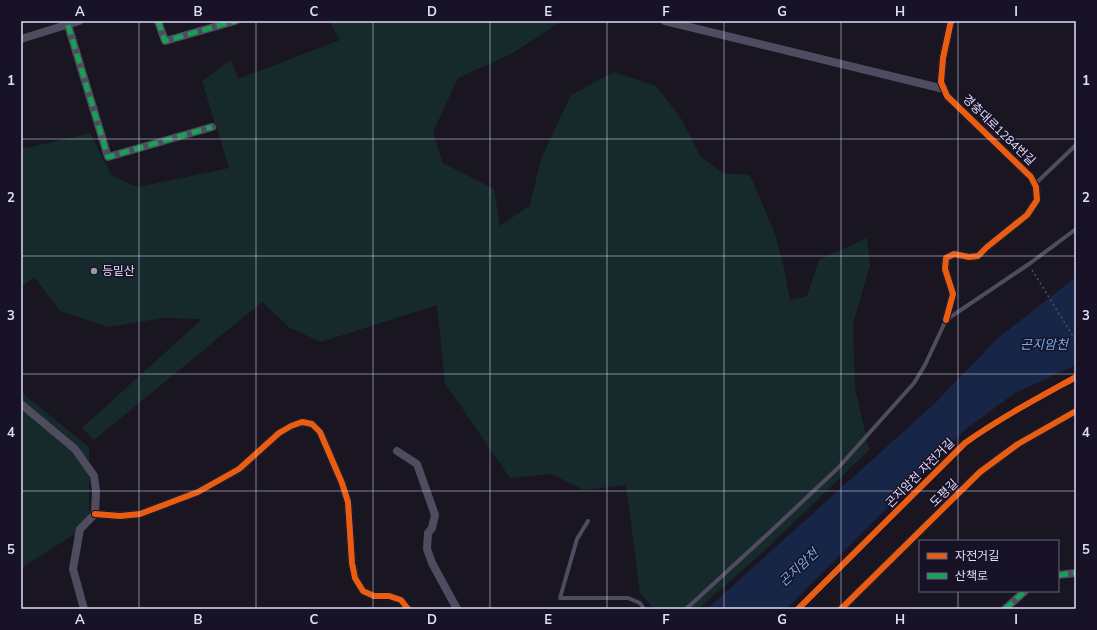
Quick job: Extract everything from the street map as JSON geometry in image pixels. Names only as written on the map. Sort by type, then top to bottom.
[{"type":"street","points":[[21,39],[79,21]]},
{"type":"street","points":[[158,21],[165,40],[235,21]]},
{"type":"street","points":[[665,21],[944,89]]},
{"type":"street","points":[[944,89],[941,82],[943,58],[951,21]]},
{"type":"street","points":[[68,25],[108,157],[212,127]]},
{"type":"street","name":"경충대로1284번길","points":[[944,89],[947,96],[1031,177],[1036,187],[1037,200],[1027,215],[978,256],[969,257],[954,254],[946,258],[945,269],[953,294],[946,320]]},
{"type":"street","points":[[21,404],[75,449],[94,476],[96,491],[95,514],[80,529],[72,569],[84,609]]},
{"type":"street","name":"도평길","points":[[841,609],[980,472],[1018,444],[1076,411]]},
{"type":"street","points":[[95,514],[120,516],[140,514],[198,492],[239,469],[279,433],[302,422],[312,424],[320,432],[342,483],[348,502],[352,563],[355,578],[363,591],[374,596],[389,596],[400,600],[408,609]]},
{"type":"street","points":[[397,451],[417,464],[435,515],[432,528],[428,533],[427,549],[432,563],[457,609]]},
{"type":"street","points":[[1059,575],[1076,573]]},
{"type":"street","points":[[1005,609],[1024,592]]},
{"type":"lane","points":[[1035,184],[1076,145]]},
{"type":"lane","points":[[686,609],[838,468],[914,383],[925,366],[946,320],[1029,264],[1076,230]]},
{"type":"lane","points":[[588,521],[578,539],[560,598],[628,598],[640,603],[644,609]]},
{"type":"path","points":[[1029,264],[1076,341]]},
{"type":"green space","points":[[329,21],[562,21],[511,54],[458,78],[433,132],[443,163],[494,189],[500,226],[530,205],[541,159],[571,95],[614,72],[656,86],[680,117],[701,157],[723,173],[750,175],[775,234],[784,268],[790,300],[807,296],[819,260],[867,238],[870,265],[853,324],[855,388],[869,450],[762,553],[698,609],[654,609],[640,593],[626,485],[584,490],[551,474],[510,478],[445,383],[437,305],[321,342],[290,328],[262,302],[94,440],[82,428],[202,319],[163,318],[109,327],[60,311],[34,277],[21,287],[21,146],[27,148],[90,133],[112,176],[138,187],[229,168],[202,81],[231,60],[238,79],[340,40]]},
{"type":"green space","points":[[21,392],[89,447],[89,525],[24,566],[21,572]]},
{"type":"water","name":"곤지암천","points":[[1076,277],[1076,365],[1015,393],[966,429],[786,609],[707,609],[934,404],[997,339]]},
{"type":"marked path","points":[[158,21],[165,41],[235,21]]},
{"type":"marked path","points":[[68,25],[108,157],[212,127]]},
{"type":"marked path","points":[[1059,575],[1076,573]]},
{"type":"marked path","points":[[1005,609],[1024,592]]},
{"type":"cycle path","points":[[946,320],[953,294],[945,269],[946,258],[954,254],[969,257],[978,256],[1027,215],[1037,200],[1036,187],[1031,177],[947,96],[941,82],[943,58],[951,21]]},
{"type":"cycle path","name":"곤지암천 자전거길","points":[[798,609],[965,443],[1005,417],[1076,377]]},
{"type":"cycle path","points":[[841,609],[980,472],[1018,444],[1076,411]]},
{"type":"cycle path","points":[[95,514],[120,516],[140,514],[198,492],[239,469],[279,433],[302,422],[312,424],[320,432],[342,483],[348,502],[352,563],[355,578],[363,591],[374,596],[389,596],[401,600],[408,609]]},
{"type":"place","name":"등밑산","points":[[94,271]]}]
